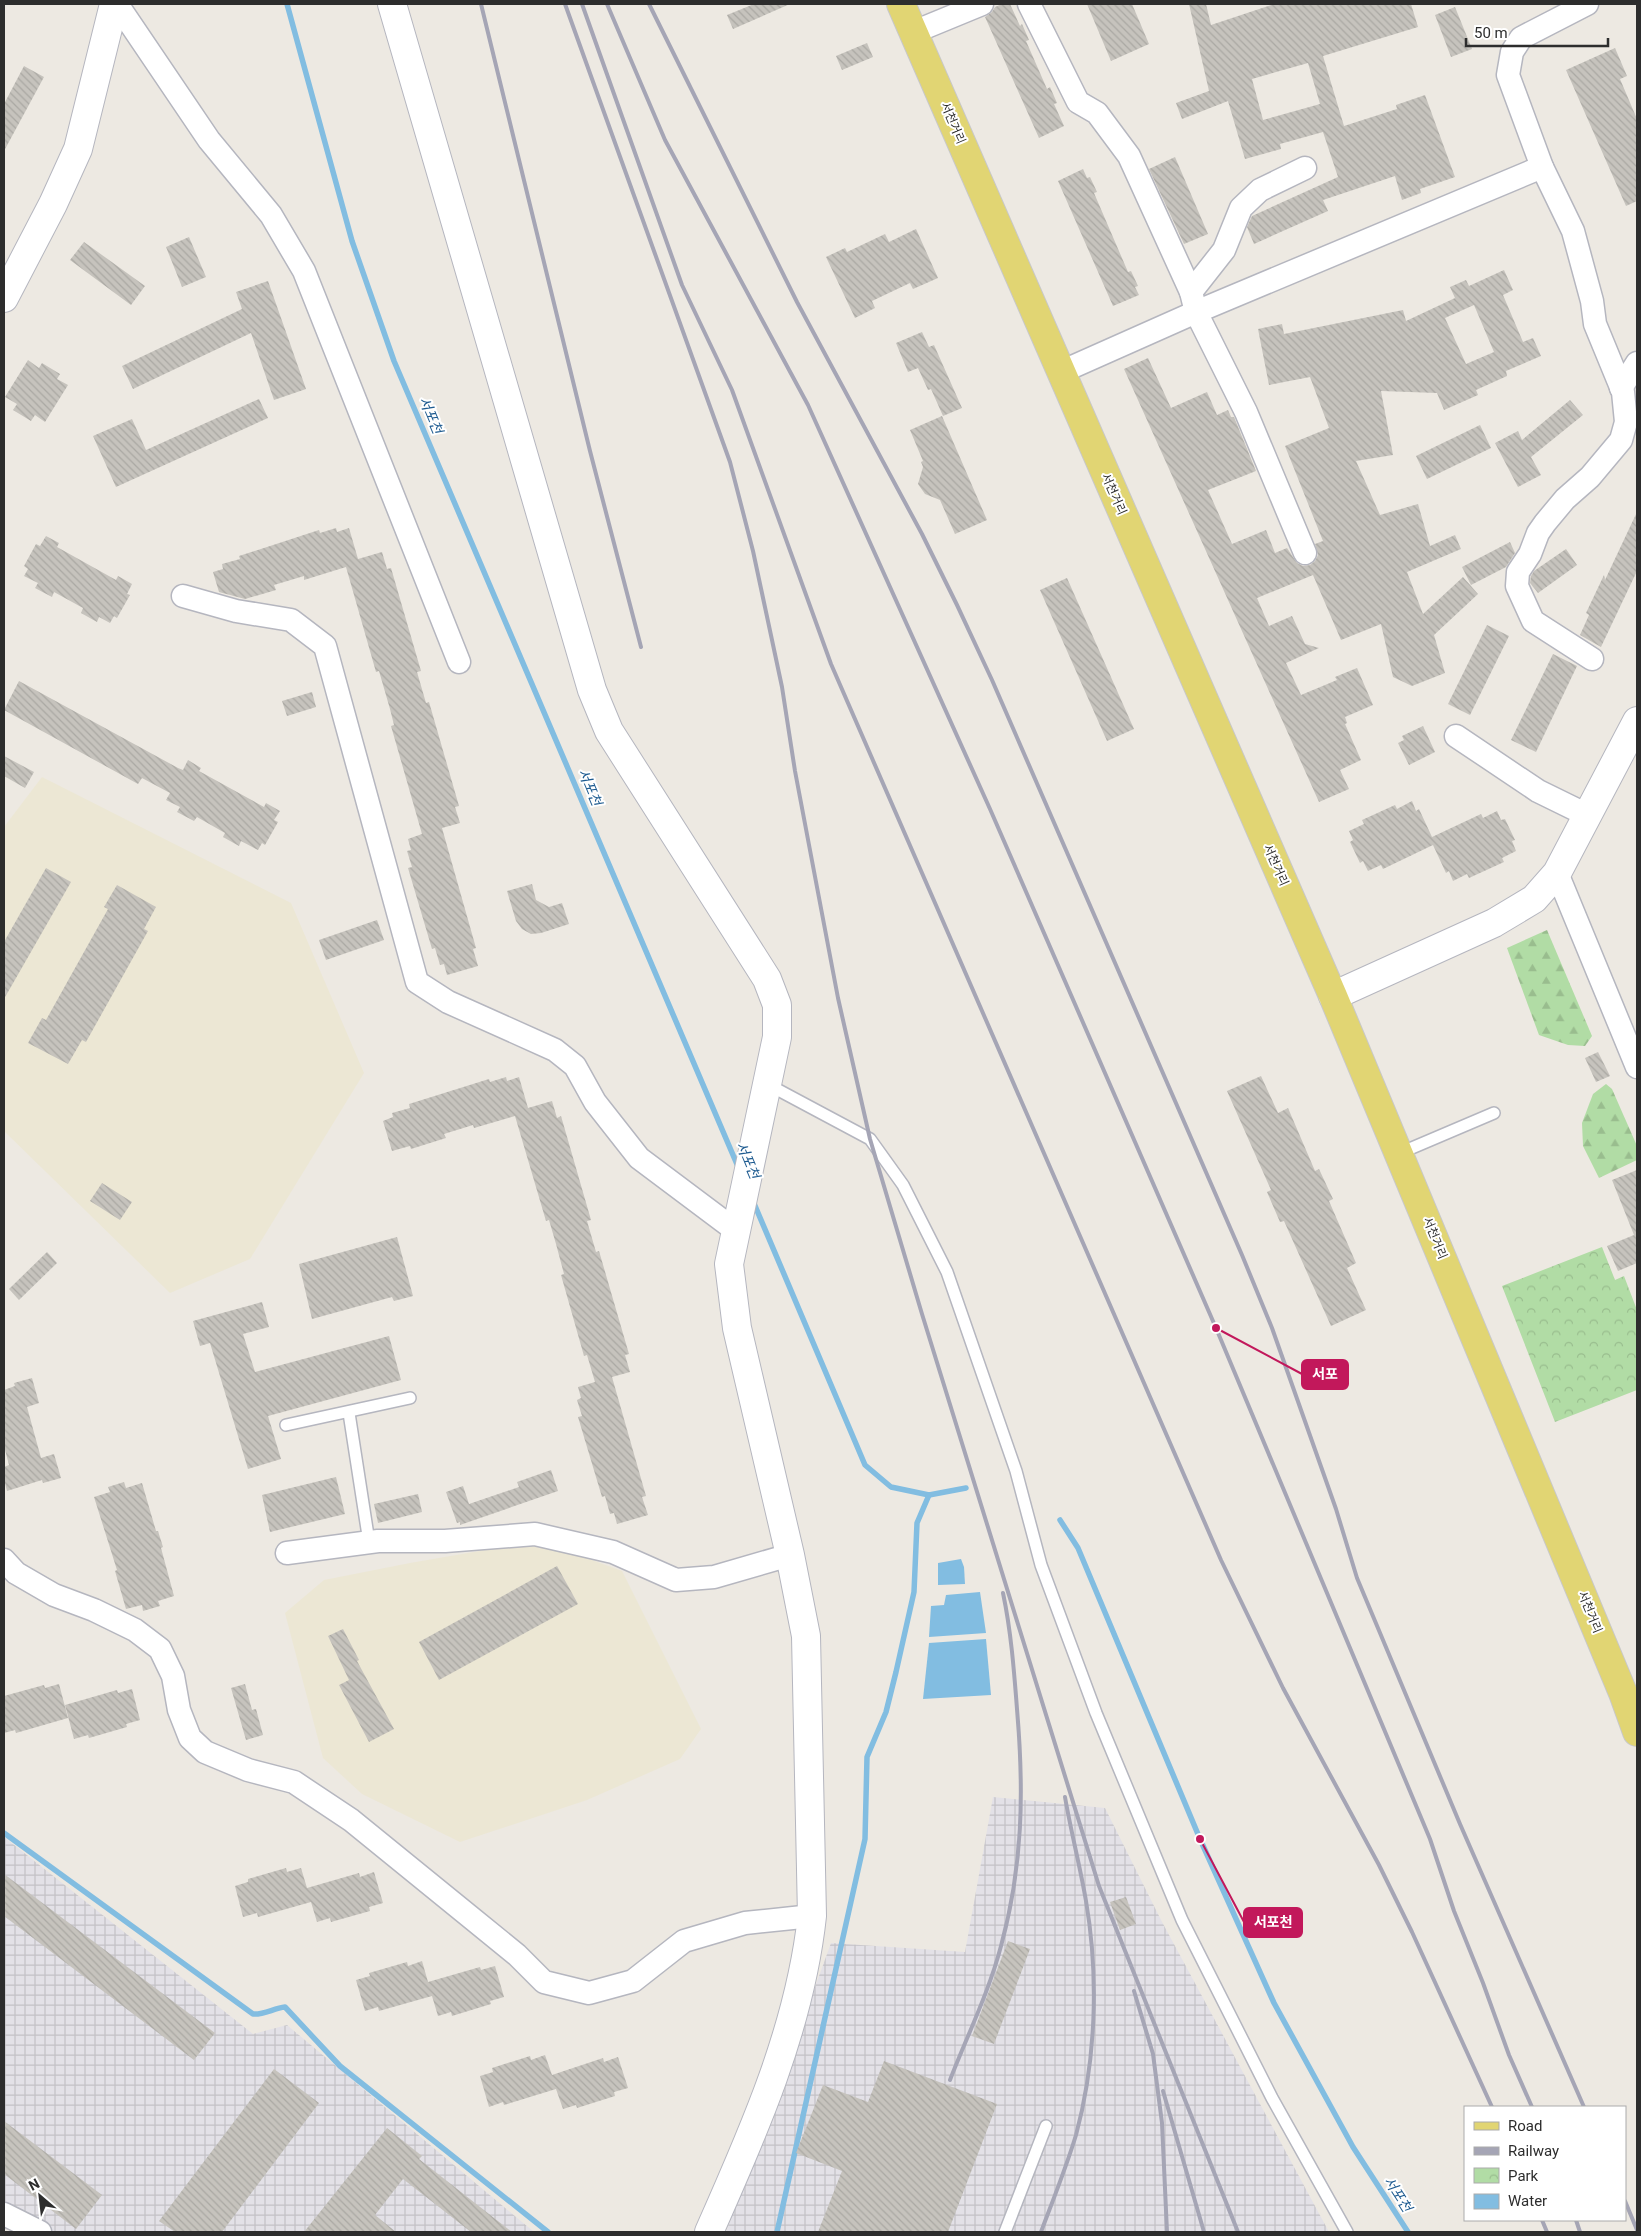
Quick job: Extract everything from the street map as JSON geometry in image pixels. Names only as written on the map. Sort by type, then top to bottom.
[{"type":"main road","name":"서천거리","points":[[901,4],[1334,996],[1624,1693],[1637,1732]]},
{"type":"street","points":[[4,298],[53,204],[78,149],[115,4]]},
{"type":"street","points":[[115,4],[209,140],[271,215],[304,270],[459,662]]},
{"type":"street","points":[[392,4],[592,690],[608,731],[767,979],[777,1005],[777,1037],[729,1264],[737,1328],[790,1555],[806,1636],[812,1916],[808,1956],[782,2049],[748,2143],[709,2232]]},
{"type":"street","points":[[1029,4],[1078,102],[1097,113],[1129,156],[1194,302],[1246,412],[1305,553]]},
{"type":"street","points":[[1588,4],[1564,9],[1521,38],[1512,52],[1508,75],[1542,167],[1573,231],[1592,301],[1595,324],[1621,388],[1626,422],[1621,440],[1590,477],[1565,499],[1545,523],[1538,533],[1530,554],[1518,572],[1517,586],[1533,621],[1592,659]]},
{"type":"street","points":[[914,32],[970,6]]},
{"type":"street","points":[[1061,372],[1194,302],[1542,167]]},
{"type":"street","points":[[1194,302],[1224,250],[1241,208],[1260,190],[1304,168]]},
{"type":"street","points":[[1621,388],[1637,363]]},
{"type":"street","points":[[183,596],[236,611],[291,620],[326,646],[417,982],[448,1002],[555,1050],[575,1066],[595,1102],[639,1158],[737,1221]]},
{"type":"street","points":[[1334,996],[1494,923],[1534,899],[1556,872],[1637,721]]},
{"type":"street","points":[[1456,736],[1538,791],[1587,815]]},
{"type":"street","points":[[1556,872],[1636,1059]]},
{"type":"street","points":[[287,1553],[369,1542],[445,1541],[535,1534],[613,1552],[676,1580],[714,1577],[790,1555]]},
{"type":"street","points":[[4,1560],[16,1573],[54,1595],[94,1610],[135,1630],[160,1649],[173,1676],[180,1710],[190,1738],[205,1752],[248,1770],[294,1782],[351,1820],[517,1955],[544,1982],[589,1993],[633,1981],[684,1941],[745,1923],[812,1916]]},
{"type":"street","points":[[4,2214],[40,2232]]},
{"type":"lane","points":[[767,1084],[870,1139],[903,1186],[912,1203],[946,1272],[1016,1471],[1042,1565],[1096,1714],[1182,1920],[1272,2098],[1346,2232]]},
{"type":"lane","points":[[1400,1153],[1494,1113]]},
{"type":"lane","points":[[286,1425],[349,1413],[410,1398]]},
{"type":"lane","points":[[349,1413],[369,1542]]},
{"type":"lane","points":[[1005,2232],[1046,2126]]},
{"type":"shaded area","points":[[42,777],[291,903],[364,1073],[250,1259],[170,1293],[4,1131],[4,827]]},
{"type":"shaded area","points":[[532,1542],[559,1548],[622,1571],[701,1729],[680,1759],[587,1800],[460,1842],[362,1794],[323,1758],[285,1613],[324,1580]]},
{"type":"shaded area","points":[[993,1797],[1105,1808],[1161,1920],[1329,2232],[726,2232],[831,1943],[965,1952]]},
{"type":"shaded area","points":[[4,1837],[253,2034],[287,2025],[534,2232],[42,2232],[4,2207]]},
{"type":"green space","points":[[1547,930],[1592,1036],[1585,1046],[1568,1045],[1539,1035],[1507,948]]},
{"type":"green space","points":[[1606,1084],[1612,1089],[1637,1146],[1637,1160],[1599,1178],[1583,1146],[1582,1123],[1593,1094]]},
{"type":"green space","points":[[1602,1247],[1615,1280],[1624,1276],[1637,1310],[1637,1390],[1555,1422],[1502,1286]]},
{"type":"water","points":[[961,1559],[964,1567],[965,1584],[938,1585],[938,1563]]},
{"type":"water","points":[[980,1592],[986,1633],[929,1637],[931,1606],[944,1605],[946,1595]]},
{"type":"water","points":[[986,1639],[991,1695],[923,1699],[929,1643]]},
{"type":"building","points":[[754,4],[790,4],[733,29],[727,15]]},
{"type":"building","points":[[1002,4],[1010,4],[1020,26],[1022,24],[1029,40],[1026,41],[1047,89],[1050,87],[1057,103],[1054,104],[1064,126],[1039,138],[985,17],[995,7]]},
{"type":"building","points":[[1087,4],[1132,4],[1149,44],[1111,61]]},
{"type":"building","points":[[1189,4],[1206,4],[1211,25],[1274,4],[1411,4],[1418,27],[1323,56],[1344,126],[1397,109],[1396,105],[1425,95],[1455,177],[1420,189],[1421,193],[1402,200],[1395,176],[1323,200],[1328,211],[1254,244],[1247,227],[1252,216],[1338,177],[1323,132],[1280,144],[1281,149],[1245,159],[1228,101],[1182,119],[1176,103],[1209,91]],"holes":[[[1308,63],[1320,104],[1263,120],[1252,79]]]},
{"type":"building","points":[[1455,7],[1472,49],[1451,57],[1435,15]]},
{"type":"building","points":[[867,43],[873,57],[842,70],[836,56]]},
{"type":"building","points":[[1615,48],[1627,76],[1620,79],[1637,119],[1637,201],[1626,206],[1566,70]]},
{"type":"building","points":[[24,66],[44,77],[4,151],[4,104]]},
{"type":"building","points":[[1175,157],[1208,234],[1184,244],[1149,169]]},
{"type":"building","points":[[1083,169],[1087,178],[1090,177],[1097,192],[1094,193],[1128,272],[1131,271],[1138,286],[1135,287],[1139,295],[1113,306],[1058,181]]},
{"type":"building","points":[[916,229],[938,278],[913,289],[910,283],[872,301],[875,308],[855,318],[826,257],[845,248],[847,252],[885,234],[889,242]]},
{"type":"building","points":[[189,237],[206,277],[182,287],[166,247]]},
{"type":"building","points":[[84,242],[145,286],[131,305],[70,260]]},
{"type":"building","points":[[1504,270],[1513,290],[1503,295],[1523,342],[1533,338],[1541,356],[1506,371],[1507,376],[1476,390],[1478,395],[1444,410],[1437,393],[1381,391],[1393,455],[1356,461],[1380,515],[1418,504],[1430,546],[1455,535],[1461,549],[1407,572],[1423,614],[1463,577],[1478,594],[1434,635],[1445,673],[1412,686],[1393,677],[1381,624],[1341,640],[1313,575],[1257,598],[1269,626],[1292,616],[1305,644],[1319,648],[1286,663],[1301,695],[1337,680],[1335,677],[1357,668],[1373,705],[1345,717],[1347,723],[1345,724],[1361,760],[1340,770],[1349,789],[1319,802],[1124,369],[1148,358],[1171,408],[1207,392],[1217,415],[1228,410],[1231,417],[1234,417],[1256,471],[1208,490],[1232,544],[1266,530],[1275,553],[1287,548],[1297,563],[1303,566],[1310,565],[1318,555],[1315,544],[1323,541],[1285,446],[1329,428],[1310,377],[1269,385],[1258,329],[1282,324],[1284,334],[1403,310],[1406,321],[1455,298],[1450,287],[1466,280],[1469,286]],"holes":[[[1474,305],[1494,352],[1466,364],[1445,318]]]},
{"type":"building","points":[[268,281],[306,389],[274,400],[251,333],[133,389],[122,366],[242,309],[236,292]]},
{"type":"building","points":[[922,332],[929,347],[934,345],[962,408],[943,416],[931,389],[928,390],[918,368],[908,372],[896,343]]},
{"type":"building","points":[[28,360],[39,368],[42,363],[60,374],[57,379],[68,385],[45,422],[35,415],[31,421],[13,410],[17,404],[5,397]]},
{"type":"building","points":[[259,399],[268,418],[116,487],[93,436],[132,419],[146,450]]},
{"type":"building","points":[[1570,400],[1583,415],[1531,457],[1541,475],[1518,487],[1495,443],[1518,431],[1522,440]]},
{"type":"building","points":[[942,416],[987,520],[955,534],[940,500],[925,494],[918,484],[923,467],[921,462],[923,461],[910,430]]},
{"type":"building","points":[[1480,425],[1491,448],[1427,479],[1416,456]]},
{"type":"building","points":[[1637,512],[1637,571],[1601,647],[1580,635],[1589,615],[1586,613],[1604,575],[1605,580]]},
{"type":"building","points":[[336,528],[337,532],[349,528],[358,559],[382,552],[387,569],[391,568],[421,671],[417,672],[426,703],[429,702],[459,806],[455,807],[460,823],[442,828],[476,948],[473,949],[478,966],[447,975],[444,964],[440,965],[435,948],[432,949],[408,868],[412,867],[407,851],[411,850],[408,839],[422,834],[391,726],[394,725],[390,709],[379,671],[376,672],[346,567],[304,580],[304,576],[274,585],[276,590],[245,599],[219,592],[213,572],[223,569],[222,564],[240,559],[239,556],[319,530],[320,533]]},
{"type":"building","points":[[46,536],[59,543],[57,547],[116,580],[118,576],[132,584],[127,594],[130,595],[117,618],[114,616],[110,623],[99,617],[97,622],[81,613],[83,608],[54,592],[52,597],[35,588],[38,583],[24,576],[28,569],[24,566],[36,544],[40,546]]},
{"type":"building","points":[[1510,542],[1515,553],[1506,567],[1471,585],[1462,567]]},
{"type":"building","points":[[1566,549],[1577,565],[1538,593],[1530,583],[1534,571]]},
{"type":"building","points":[[1067,578],[1134,729],[1107,741],[1040,590]]},
{"type":"building","points":[[1487,625],[1509,636],[1470,715],[1448,704]]},
{"type":"building","points":[[1553,654],[1577,666],[1536,752],[1511,740]]},
{"type":"building","points":[[19,681],[178,768],[183,770],[188,760],[201,768],[199,771],[264,807],[266,803],[280,811],[274,820],[278,822],[265,845],[262,843],[258,850],[241,841],[239,846],[223,837],[225,833],[197,817],[194,821],[177,812],[180,807],[166,800],[170,793],[142,778],[138,784],[4,710]]},
{"type":"building","points":[[312,692],[316,707],[287,716],[282,701]]},
{"type":"building","points":[[1423,726],[1435,752],[1409,765],[1398,743],[1404,740],[1402,736]]},
{"type":"building","points":[[4,756],[34,772],[25,788],[4,776]]},
{"type":"building","points":[[1412,801],[1416,811],[1419,809],[1432,837],[1481,814],[1483,818],[1497,811],[1501,820],[1505,819],[1515,840],[1512,841],[1516,851],[1502,858],[1504,862],[1469,878],[1467,874],[1453,881],[1449,871],[1446,873],[1433,845],[1383,869],[1381,865],[1368,871],[1363,861],[1360,863],[1350,842],[1353,840],[1349,831],[1364,824],[1362,820],[1395,805],[1397,809]]},
{"type":"building","points":[[46,868],[71,882],[4,999],[4,942]]},
{"type":"building","points":[[532,884],[536,900],[549,907],[562,903],[569,924],[541,933],[531,934],[522,929],[516,921],[507,891]]},
{"type":"building","points":[[117,885],[156,907],[144,929],[148,931],[86,1042],[82,1040],[68,1064],[28,1043],[42,1018],[46,1020],[108,909],[104,907]]},
{"type":"building","points":[[377,920],[384,940],[326,960],[319,940]]},
{"type":"building","points":[[1598,1052],[1610,1076],[1596,1082],[1585,1058]]},
{"type":"building","points":[[1261,1076],[1278,1113],[1288,1108],[1315,1171],[1319,1169],[1333,1199],[1329,1201],[1356,1263],[1347,1268],[1366,1310],[1331,1326],[1284,1221],[1280,1222],[1267,1192],[1271,1190],[1227,1091]]},
{"type":"building","points":[[506,1077],[507,1081],[519,1077],[528,1108],[552,1101],[557,1118],[561,1116],[591,1220],[587,1221],[596,1252],[599,1251],[629,1354],[625,1355],[630,1372],[612,1377],[646,1496],[642,1497],[648,1515],[617,1524],[614,1513],[610,1514],[605,1496],[602,1497],[578,1417],[582,1416],[577,1400],[581,1398],[578,1387],[595,1382],[587,1355],[584,1356],[561,1275],[564,1274],[556,1244],[549,1220],[546,1221],[515,1116],[474,1128],[473,1125],[444,1134],[446,1138],[411,1149],[410,1146],[392,1151],[383,1121],[393,1117],[392,1113],[410,1108],[409,1104],[489,1079],[490,1082]]},
{"type":"building","points":[[1637,1170],[1637,1263],[1618,1271],[1607,1246],[1634,1235],[1612,1180]]},
{"type":"building","points":[[102,1183],[132,1202],[120,1220],[90,1201]]},
{"type":"building","points":[[397,1237],[413,1296],[394,1301],[392,1297],[312,1319],[299,1264]]},
{"type":"building","points":[[47,1252],[57,1263],[19,1300],[9,1289]]},
{"type":"building","points":[[262,1302],[269,1327],[243,1334],[255,1372],[389,1336],[401,1380],[268,1416],[281,1459],[248,1469],[210,1343],[200,1346],[193,1321]]},
{"type":"building","points":[[32,1378],[39,1403],[27,1407],[41,1458],[54,1454],[61,1478],[43,1483],[42,1480],[7,1491],[4,1467],[9,1465],[4,1446],[4,1390],[15,1386],[14,1383]]},
{"type":"building","points":[[551,1470],[558,1491],[460,1525],[460,1522],[457,1523],[446,1492],[463,1486],[469,1504],[519,1487],[517,1482]]},
{"type":"building","points":[[336,1477],[345,1514],[270,1532],[262,1495]]},
{"type":"building","points":[[124,1482],[126,1488],[142,1483],[156,1531],[158,1531],[163,1547],[161,1548],[174,1596],[158,1601],[160,1606],[143,1611],[142,1605],[126,1609],[115,1571],[117,1570],[94,1497],[110,1492],[108,1487]]},
{"type":"building","points":[[418,1494],[422,1512],[378,1523],[374,1504]]},
{"type":"building","points":[[557,1566],[578,1604],[439,1680],[419,1642]]},
{"type":"building","points":[[343,1629],[359,1660],[357,1661],[394,1729],[369,1742],[339,1685],[349,1680],[328,1636]]},
{"type":"building","points":[[59,1684],[68,1718],[16,1733],[15,1730],[4,1733],[4,1696],[44,1685],[45,1688]]},
{"type":"building","points":[[245,1684],[252,1710],[256,1709],[263,1735],[246,1740],[231,1688]]},
{"type":"building","points":[[132,1689],[140,1720],[126,1724],[127,1727],[89,1738],[88,1735],[74,1739],[65,1705],[117,1690],[118,1693]]},
{"type":"building","points":[[286,1868],[287,1872],[301,1868],[307,1888],[359,1873],[360,1877],[374,1872],[383,1903],[369,1907],[370,1911],[331,1922],[330,1918],[317,1922],[311,1902],[258,1917],[257,1913],[243,1917],[235,1886],[248,1882],[248,1879]]},
{"type":"building","points":[[4,1874],[215,2033],[194,2060],[4,1916]]},
{"type":"building","points":[[1126,1897],[1136,1924],[1120,1930],[1110,1902]]},
{"type":"building","points":[[1008,1941],[1030,1949],[994,2044],[972,2036]]},
{"type":"building","points":[[422,1961],[428,1982],[480,1967],[481,1970],[495,1966],[504,1997],[490,2001],[491,2004],[452,2016],[451,2012],[438,2016],[432,1996],[379,2011],[378,2007],[365,2011],[356,1980],[370,1976],[369,1973],[407,1962],[408,1966]]},
{"type":"building","points":[[545,2055],[552,2075],[603,2058],[604,2062],[618,2057],[628,2088],[614,2092],[615,2096],[577,2108],[576,2105],[563,2109],[556,2089],[504,2105],[503,2102],[489,2107],[480,2076],[493,2072],[492,2068],[530,2056],[531,2060]]},
{"type":"building","points":[[884,2061],[997,2104],[948,2232],[818,2232],[842,2171],[796,2153],[823,2085],[868,2102]]},
{"type":"building","points":[[274,2069],[319,2103],[222,2232],[175,2232],[159,2221]]},
{"type":"building","points":[[4,2121],[102,2195],[76,2229],[4,2174]]},
{"type":"building","points":[[387,2128],[422,2156],[419,2159],[512,2232],[471,2232],[403,2179],[375,2215],[396,2232],[304,2232]]},
{"type":"waterway","name":"서포천","points":[[287,4],[352,241],[394,361],[739,1169]]},
{"type":"waterway","name":"서포천","points":[[753,1201],[865,1465],[891,1487],[929,1495],[966,1488]]},
{"type":"waterway","points":[[777,2232],[865,1839],[867,1757],[886,1712],[896,1672],[914,1592],[917,1523],[929,1495]]},
{"type":"waterway","name":"서포천","points":[[1060,1520],[1078,1548],[1200,1839],[1274,2003],[1353,2147],[1408,2232]]},
{"type":"waterway","points":[[4,1833],[253,2014],[285,2007],[340,2066],[548,2232]]},
{"type":"railway","points":[[481,4],[590,451],[641,647]]},
{"type":"railway","points":[[565,4],[730,462],[753,551],[782,687],[795,771],[838,998],[870,1139],[922,1314],[1099,1886],[1238,2232]]},
{"type":"railway","points":[[582,4],[682,285],[732,390],[831,664],[1221,1560],[1283,1688],[1379,1865],[1412,1932],[1492,2106]]},
{"type":"railway","points":[[607,4],[665,140],[808,405],[990,809],[1216,1328],[1430,1839],[1454,1911],[1509,2055],[1532,2106]]},
{"type":"railway","points":[[649,4],[797,302],[922,534],[992,680],[1242,1255],[1272,1328],[1336,1509],[1357,1578],[1460,1824],[1584,2106]]},
{"type":"railway","points":[[950,2080],[996,1963],[1008,1916],[1018,1857],[1021,1769],[1015,1680],[1003,1593]]},
{"type":"railway","points":[[1041,2232],[1064,2172],[1083,2107],[1088,2078],[1093,2019],[1093,1959],[1090,1930],[1084,1888],[1065,1797]]},
{"type":"railway","points":[[1134,1991],[1153,2054],[1162,2123],[1167,2232]]},
{"type":"railway","points":[[1163,2091],[1204,2232]]},
{"type":"railway","points":[[1626,2203],[1637,2230]]},
{"type":"railway","points":[[1542,2221],[1547,2232]]},
{"type":"railway","points":[[1576,2221],[1580,2232]]},
{"type":"place","name":"서포","points":[[1216,1328]]},
{"type":"place","name":"서포천","points":[[1200,1839]]}]
